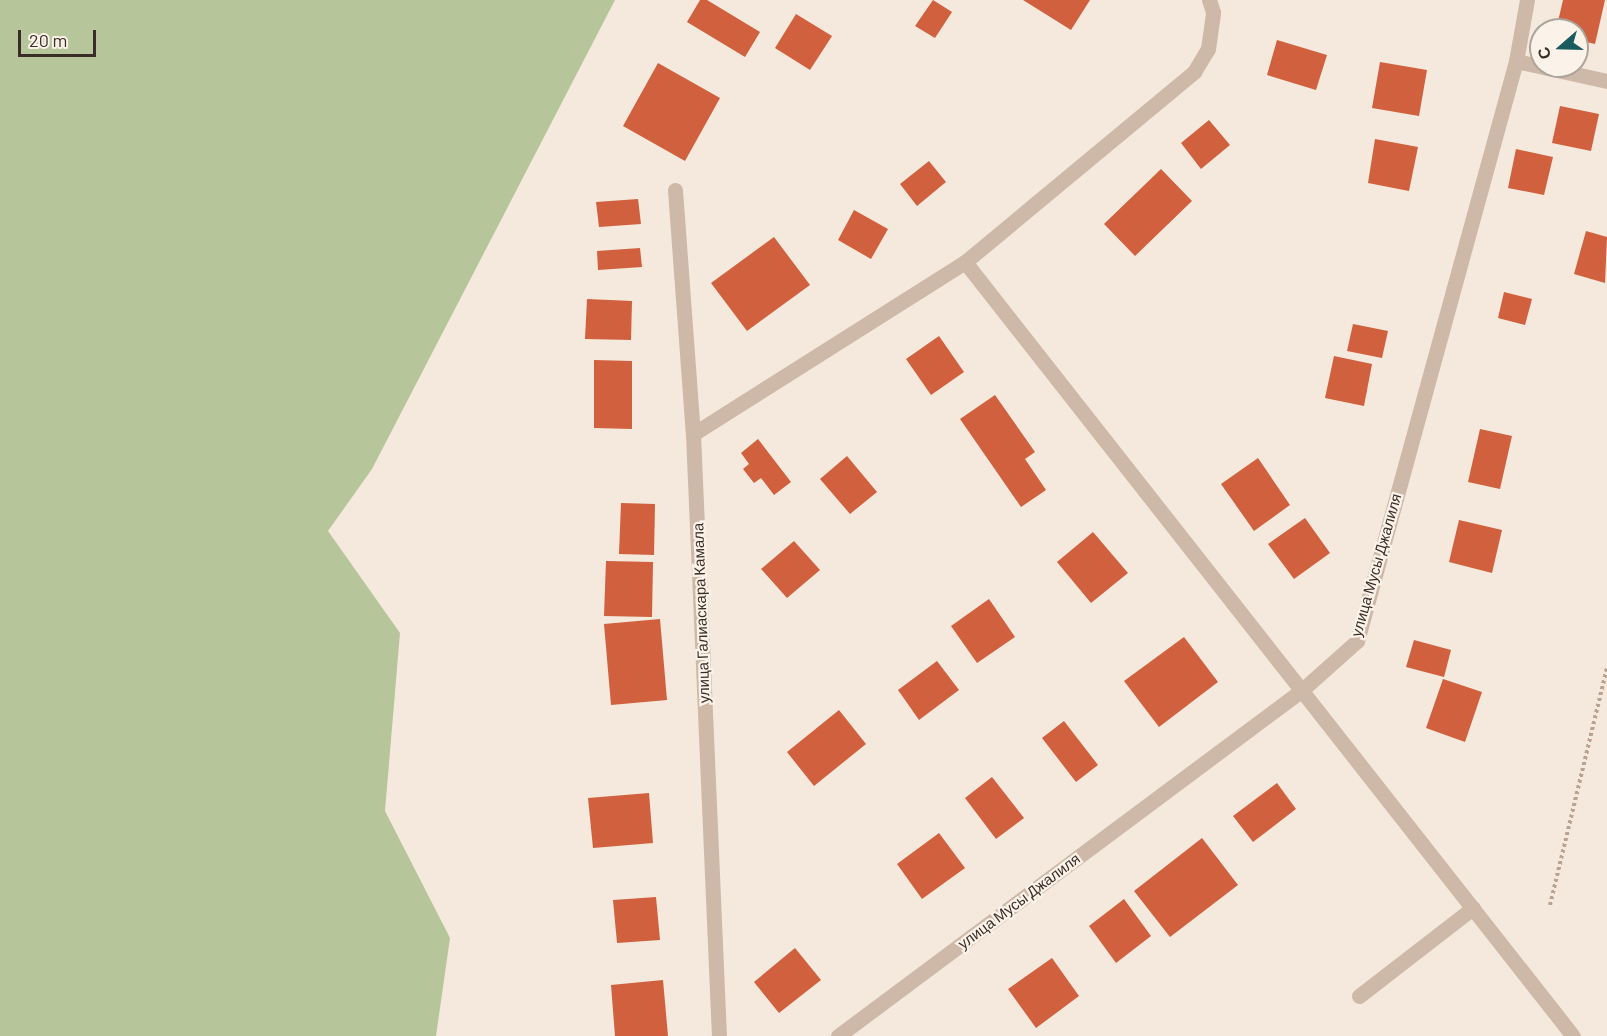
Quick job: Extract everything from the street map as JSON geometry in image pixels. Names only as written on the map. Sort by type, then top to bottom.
[{"type":"street","points":[[693,435],[965,262],[1194,72],[1209,49],[1213,12],[1209,0]]},
{"type":"street","name":"улица Мусы Джалиля","points":[[838,1036],[1302,690],[1357,641],[1516,61],[1527,0]]},
{"type":"street","points":[[1516,61],[1607,81]]},
{"type":"street","name":"улица Галиаскара Камала","points":[[675,190],[693,435],[719,1036]]},
{"type":"street","points":[[965,262],[1573,1036]]},
{"type":"street","points":[[1359,996],[1473,908]]},
{"type":"path","points":[[1550,904],[1607,667]]},
{"type":"green space","points":[[0,0],[615,0],[372,469],[328,531],[400,633],[385,811],[450,938],[436,1036],[0,1036]]},
{"type":"building","points":[[700,0],[707,0],[760,32],[745,57],[687,22]]},
{"type":"building","points":[[933,0],[952,12],[935,38],[915,26]]},
{"type":"building","points":[[1023,0],[1090,0],[1071,30]]},
{"type":"building","points":[[1563,0],[1605,0],[1595,44],[1589,43],[1589,18],[1559,18]]},
{"type":"building","points":[[796,14],[832,36],[810,70],[775,48]]},
{"type":"building","points":[[1277,40],[1327,55],[1316,90],[1267,75]]},
{"type":"building","points":[[1380,62],[1427,70],[1419,116],[1372,108]]},
{"type":"building","points":[[658,63],[720,98],[685,161],[623,126]]},
{"type":"building","points":[[1560,106],[1599,114],[1591,151],[1552,143]]},
{"type":"building","points":[[1209,120],[1230,145],[1201,169],[1181,143]]},
{"type":"building","points":[[1375,139],[1418,147],[1409,191],[1368,183]]},
{"type":"building","points":[[1516,149],[1553,157],[1544,195],[1508,188]]},
{"type":"building","points":[[929,161],[946,182],[917,206],[900,184]]},
{"type":"building","points":[[1161,169],[1192,201],[1135,256],[1104,224]]},
{"type":"building","points":[[638,199],[641,224],[599,227],[596,202]]},
{"type":"building","points":[[854,210],[888,229],[871,259],[838,240]]},
{"type":"building","points":[[1586,231],[1607,237],[1605,283],[1574,274]]},
{"type":"building","points":[[774,237],[810,285],[747,331],[711,283]]},
{"type":"building","points":[[640,248],[642,267],[598,270],[597,251]]},
{"type":"building","points":[[1504,292],[1532,299],[1525,325],[1498,318]]},
{"type":"building","points":[[587,299],[632,301],[631,340],[585,339]]},
{"type":"building","points":[[1353,324],[1388,331],[1382,358],[1347,351]]},
{"type":"building","points":[[939,336],[964,372],[931,395],[906,359]]},
{"type":"building","points":[[1334,356],[1372,364],[1364,406],[1325,398]]},
{"type":"building","points":[[594,360],[632,361],[632,429],[594,428]]},
{"type":"building","points":[[995,395],[1035,452],[1025,459],[1046,490],[1021,507],[960,419]]},
{"type":"building","points":[[1480,429],[1512,436],[1500,489],[1468,482]]},
{"type":"building","points":[[758,439],[791,482],[774,495],[761,478],[754,483],[743,469],[749,464],[741,453]]},
{"type":"building","points":[[847,456],[877,492],[850,514],[820,479]]},
{"type":"building","points":[[1258,458],[1290,505],[1254,531],[1221,484]]},
{"type":"building","points":[[621,503],[655,504],[654,555],[619,554]]},
{"type":"building","points":[[1305,518],[1330,553],[1294,579],[1268,544]]},
{"type":"building","points":[[1459,520],[1502,530],[1492,573],[1449,562]]},
{"type":"building","points":[[1093,532],[1128,573],[1091,603],[1057,562]]},
{"type":"building","points":[[794,541],[820,570],[787,598],[761,569]]},
{"type":"building","points":[[606,561],[653,562],[652,617],[604,616]]},
{"type":"building","points":[[989,599],[1015,637],[977,663],[951,626]]},
{"type":"building","points":[[660,619],[667,700],[611,705],[604,624]]},
{"type":"building","points":[[1184,637],[1218,682],[1159,727],[1124,681]]},
{"type":"building","points":[[1414,640],[1451,650],[1444,677],[1406,667]]},
{"type":"building","points":[[937,661],[959,690],[919,720],[898,690]]},
{"type":"building","points":[[1443,679],[1482,692],[1465,742],[1426,728]]},
{"type":"building","points":[[839,710],[866,744],[814,786],[787,752]]},
{"type":"building","points":[[1064,721],[1098,765],[1076,782],[1042,738]]},
{"type":"building","points":[[992,777],[1024,818],[996,839],[965,798]]},
{"type":"building","points":[[1277,783],[1296,809],[1253,842],[1233,816]]},
{"type":"building","points":[[649,793],[653,843],[593,848],[588,798]]},
{"type":"building","points":[[939,833],[965,868],[922,899],[897,864]]},
{"type":"building","points":[[1202,838],[1238,885],[1170,937],[1134,891]]},
{"type":"building","points":[[656,897],[660,940],[617,943],[613,900]]},
{"type":"building","points":[[1124,899],[1151,936],[1116,963],[1089,926]]},
{"type":"building","points":[[795,948],[821,980],[779,1013],[754,982]]},
{"type":"building","points":[[1052,958],[1079,996],[1036,1028],[1008,989]]},
{"type":"building","points":[[663,980],[668,1036],[615,1036],[611,985]]}]
